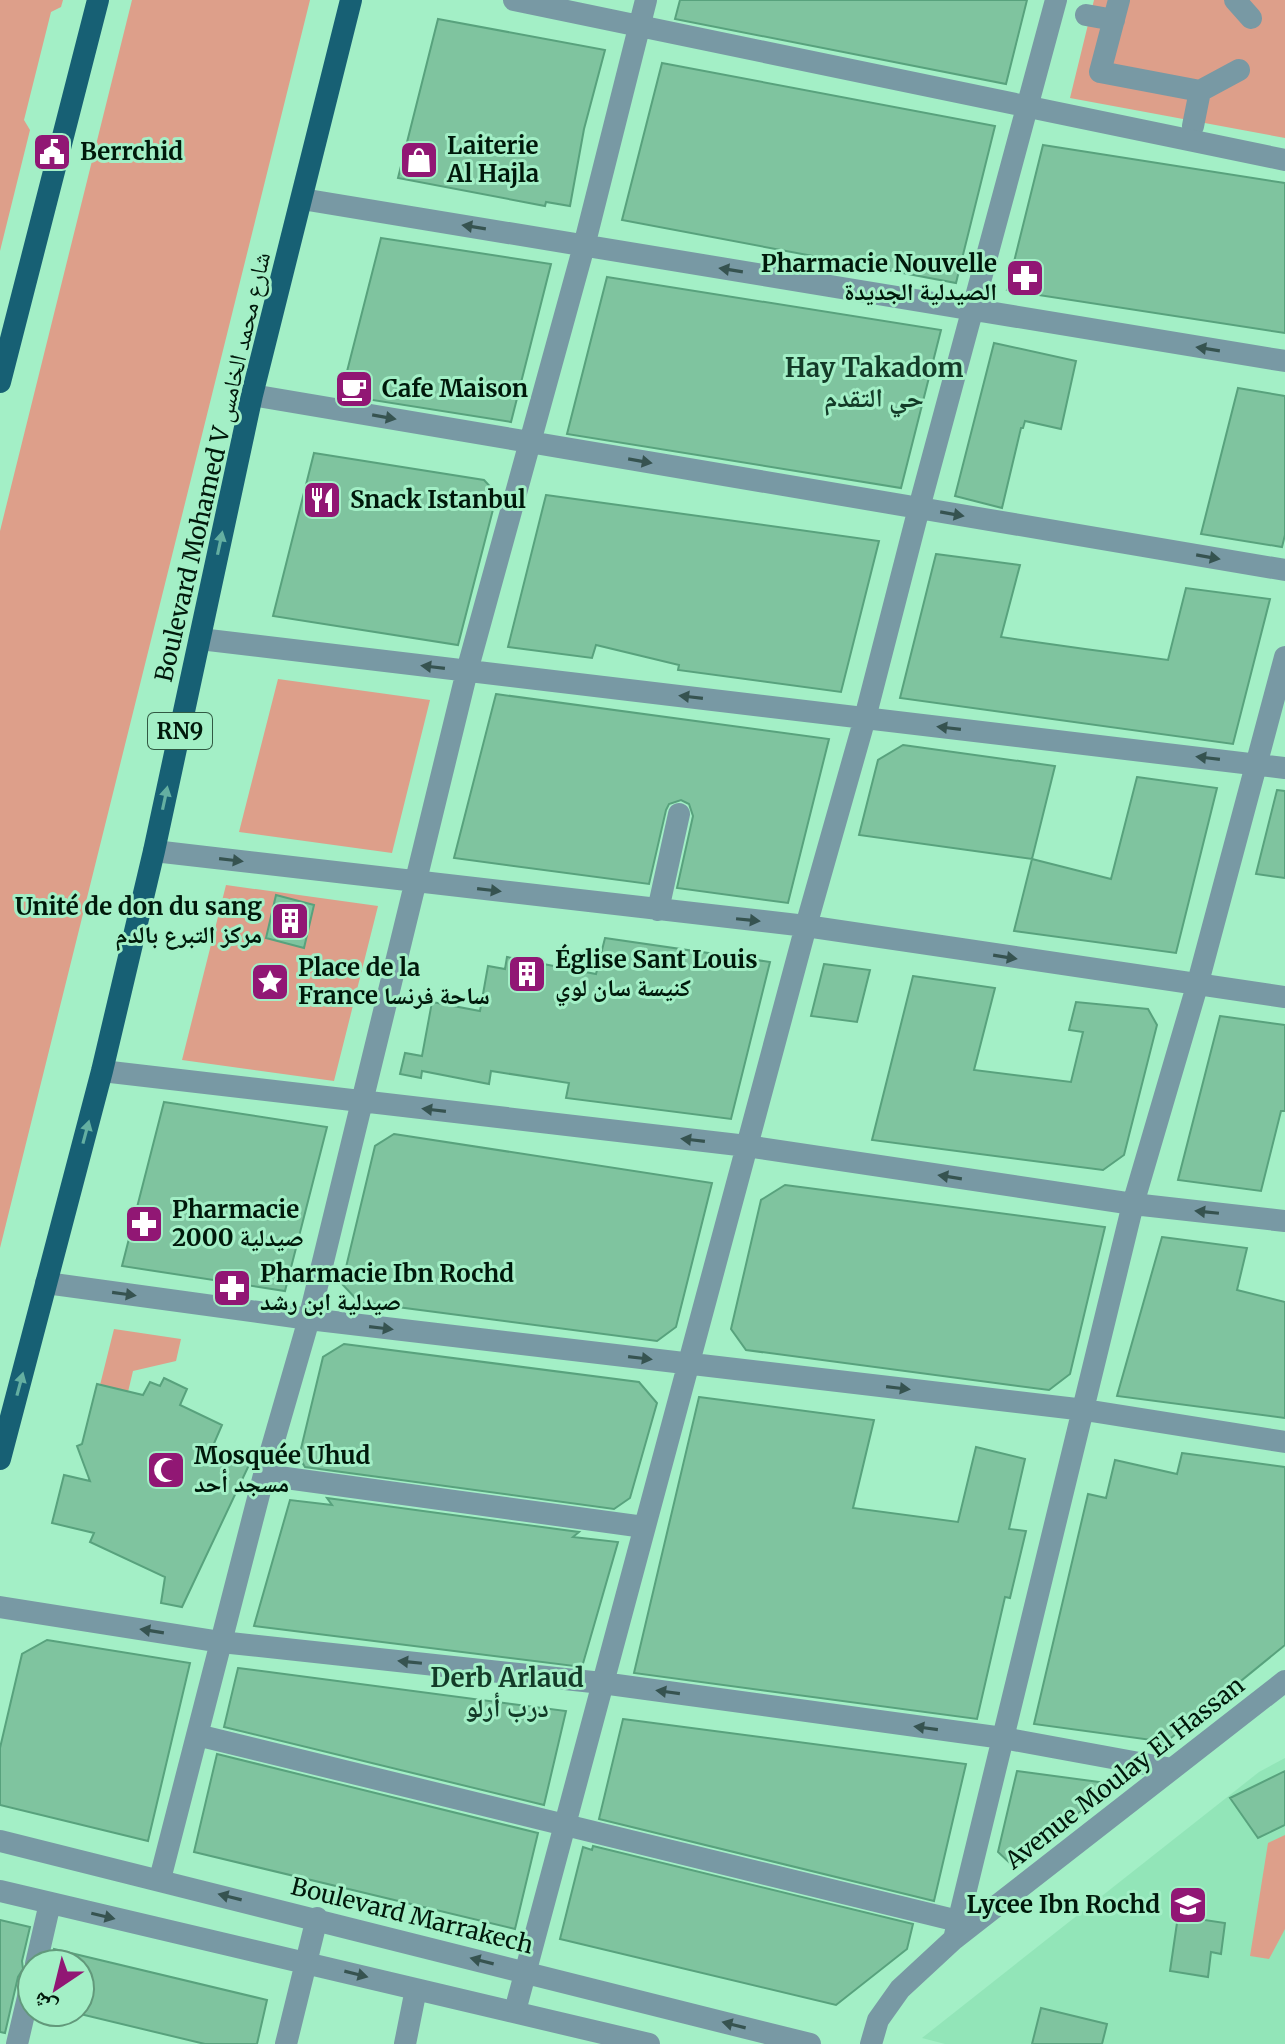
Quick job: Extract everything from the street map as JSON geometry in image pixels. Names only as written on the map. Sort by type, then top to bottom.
[{"type":"main road","points":[[0,382],[98,0]]},
{"type":"main road","name":"Boulevard Mohamed V شارع محمد الخامس","points":[[0,1459],[102,1071],[154,851],[252,395],[351,0]]},
{"type":"street","points":[[514,0],[1285,160]]},
{"type":"street","points":[[160,1879],[264,1475],[309,1319],[467,671],[584,246],[646,0]]},
{"type":"street","points":[[515,2011],[1056,0]]},
{"type":"street","points":[[1235,0],[1251,18]]},
{"type":"street","points":[[1086,15],[1116,10],[1100,72],[1200,91],[1239,70]]},
{"type":"street","points":[[1193,126],[1200,91]]},
{"type":"street","points":[[302,199],[1285,361]]},
{"type":"street","points":[[252,395],[1285,570]]},
{"type":"street","points":[[200,639],[1285,768]]},
{"type":"street","points":[[197,1735],[563,1825],[956,1930],[1133,1204],[1197,986],[1285,657]]},
{"type":"street","points":[[658,910],[679,814]]},
{"type":"street","points":[[154,851],[806,926],[1285,997]]},
{"type":"street","points":[[102,1071],[747,1146],[1133,1204],[1285,1221]]},
{"type":"street","points":[[46,1283],[309,1319],[1085,1410],[1285,1442]]},
{"type":"street","points":[[264,1475],[644,1527]]},
{"type":"street","points":[[0,1607],[221,1642],[602,1683],[1003,1738],[1172,1769]]},
{"type":"street","name":"Avenue Moulay El Hassan","points":[[871,2044],[878,2020],[900,1989],[956,1930],[1285,1681]]},
{"type":"street","name":"Boulevard Marrakech","points":[[0,1841],[810,2044]]},
{"type":"street","points":[[0,1891],[649,2044]]},
{"type":"street","points":[[40,1948],[50,1903]]},
{"type":"street","points":[[286,2044],[317,1918]]},
{"type":"street","points":[[405,2044],[416,1989]]},
{"type":"shaded area","points":[[0,0],[63,0],[61,7],[51,12],[24,120],[30,130],[0,251]]},
{"type":"shaded area","points":[[132,0],[310,0],[0,1248],[0,531]]},
{"type":"shaded area","points":[[1094,0],[1285,0],[1285,138],[1070,98]]},
{"type":"shaded area","points":[[278,679],[430,700],[392,853],[239,832]]},
{"type":"shaded area","points":[[226,885],[378,906],[334,1081],[182,1060]]},
{"type":"shaded area","points":[[114,1329],[181,1339],[176,1361],[133,1371],[128,1392],[100,1385]]},
{"type":"shaded area","name":"Lycee Ibn Rochd","points":[[1285,1758],[1285,2044],[945,2044],[922,2038],[1259,1772]]},
{"type":"shaded area","points":[[1285,1835],[1285,1929],[1269,1959],[1250,1956],[1268,1843]]},
{"type":"building","points":[[680,0],[1027,0],[1006,84],[675,19]]},
{"type":"building","points":[[438,19],[605,50],[584,129],[570,206],[546,202],[545,206],[398,178]]},
{"type":"building","points":[[662,63],[995,126],[956,283],[622,220]]},
{"type":"building","points":[[1043,145],[1285,183],[1285,333],[1007,290]]},
{"type":"building","points":[[381,238],[551,264],[511,422],[341,395]]},
{"type":"building","points":[[607,277],[941,330],[901,488],[567,434]]},
{"type":"building","points":[[994,343],[1076,361],[1061,429],[1025,421],[1021,428],[1002,508],[955,496]]},
{"type":"building","points":[[1238,388],[1285,396],[1285,535],[1282,547],[1201,534]]},
{"type":"building","points":[[314,453],[484,480],[497,494],[458,645],[273,616]]},
{"type":"building","points":[[546,495],[879,541],[841,692],[678,670],[679,665],[596,645],[592,658],[508,647]]},
{"type":"building","points":[[936,554],[1020,565],[1001,637],[1085,649],[1168,660],[1186,588],[1270,599],[1233,744],[900,698]]},
{"type":"building","points":[[496,694],[829,739],[788,903],[677,888],[693,816],[689,804],[681,800],[669,804],[666,810],[649,884],[454,858]]},
{"type":"building","points":[[903,745],[1055,766],[1032,859],[859,835],[878,760]]},
{"type":"building","points":[[1137,777],[1217,788],[1176,953],[1014,931],[1032,859],[1111,879]]},
{"type":"building","points":[[1277,790],[1285,791],[1285,878],[1256,874]]},
{"type":"building","name":"Unité de don du sang مركز التبرع بالدم","points":[[276,895],[314,905],[304,948],[266,938]]},
{"type":"building","points":[[605,938],[770,962],[731,1119],[566,1098],[569,1083],[491,1071],[489,1084],[422,1071],[421,1078],[400,1074],[405,1053],[422,1056],[432,1002],[480,1011],[488,966],[505,969],[507,957],[596,974]]},
{"type":"building","points":[[824,964],[870,970],[857,1022],[811,1016]]},
{"type":"building","points":[[913,976],[995,988],[974,1070],[1071,1082],[1083,1032],[1069,1030],[1076,1002],[1148,1009],[1157,1025],[1124,1155],[1103,1170],[872,1140]]},
{"type":"building","points":[[1220,1016],[1285,1025],[1285,1111],[1281,1111],[1261,1191],[1178,1180]]},
{"type":"building","points":[[164,1102],[327,1127],[285,1291],[122,1266]]},
{"type":"building","points":[[394,1134],[712,1183],[676,1327],[657,1341],[359,1302],[342,1284],[375,1146]]},
{"type":"building","points":[[785,1185],[1105,1227],[1070,1374],[1049,1390],[746,1350],[731,1329],[761,1200]]},
{"type":"building","points":[[1162,1237],[1247,1248],[1237,1290],[1285,1302],[1285,1418],[1117,1396]]},
{"type":"building","points":[[344,1344],[639,1382],[657,1403],[630,1498],[614,1509],[305,1467],[299,1457],[323,1357]]},
{"type":"building","name":"Mosquée Uhud مسجد أحد","points":[[164,1378],[187,1389],[180,1405],[222,1425],[212,1448],[249,1465],[182,1607],[161,1603],[165,1577],[90,1542],[94,1533],[52,1523],[64,1475],[90,1481],[77,1446],[82,1444],[97,1384],[143,1395],[150,1382],[160,1386]]},
{"type":"building","points":[[699,1397],[874,1420],[853,1508],[958,1522],[976,1447],[1025,1459],[1009,1529],[1026,1531],[1010,1598],[1005,1597],[977,1719],[634,1673]]},
{"type":"building","points":[[1182,1453],[1285,1467],[1285,1645],[1166,1742],[1034,1724],[1088,1494],[1106,1498],[1115,1460],[1177,1474]]},
{"type":"building","points":[[327,1498],[579,1532],[573,1537],[618,1542],[582,1667],[254,1626],[290,1500],[332,1505]]},
{"type":"building","points":[[47,1640],[190,1663],[148,1841],[0,1805],[0,1748],[22,1654]]},
{"type":"building","points":[[238,1668],[566,1711],[544,1805],[224,1727]]},
{"type":"building","points":[[623,1719],[966,1764],[934,1901],[599,1819]]},
{"type":"building","points":[[217,1754],[538,1833],[515,1929],[194,1852]]},
{"type":"building","points":[[1017,1771],[1114,1784],[1013,1866],[998,1852]]},
{"type":"building","points":[[1285,1771],[1285,1825],[1258,1838],[1230,1798]]},
{"type":"building","points":[[593,1846],[913,1924],[907,1949],[836,2005],[560,1939],[583,1847],[592,1850]]},
{"type":"building","points":[[1178,1916],[1225,1923],[1221,1954],[1211,1952],[1208,1977],[1170,1971]]},
{"type":"building","points":[[0,1920],[30,1927],[25,1948],[16,1948],[16,1986],[5,2033],[0,2032]]},
{"type":"building","points":[[96,1959],[267,2000],[257,2044],[205,2044],[96,2018]]},
{"type":"building","points":[[1041,2008],[1107,2024],[1102,2044],[1032,2044]]},
{"type":"place","name":"Berrchid","points":[[52,152]]},
{"type":"place","name":"Laiterie Al Hajla","points":[[419,160]]},
{"type":"place","name":"Pharmacie Nouvelle الصيدلية الجديدة","points":[[1025,278]]},
{"type":"place","name":"Cafe Maison","points":[[354,389]]},
{"type":"place","name":"Snack Istanbul","points":[[322,500]]},
{"type":"place","name":"Unité de don du sang مركز التبرع بالدم","points":[[290,921]]},
{"type":"place","name":"Église Sant Louis كنيسة سان لوي","points":[[527,974]]},
{"type":"place","name":"Place de la France ساحة فرنسا","points":[[270,982]]},
{"type":"place","name":"Pharmacie 2000 صيدلية","points":[[144,1224]]},
{"type":"place","name":"Pharmacie Ibn Rochd صيدلية ابن رشد","points":[[232,1288]]},
{"type":"place","name":"Mosquée Uhud مسجد أحد","points":[[166,1470]]},
{"type":"place","name":"Lycee Ibn Rochd","points":[[1188,1905]]},
{"type":"district","name":"Hay Takadom حي التقدم","points":[[874,383]]},
{"type":"district","name":"Derb Arlaud درب أرلو","points":[[507,1693]]}]
